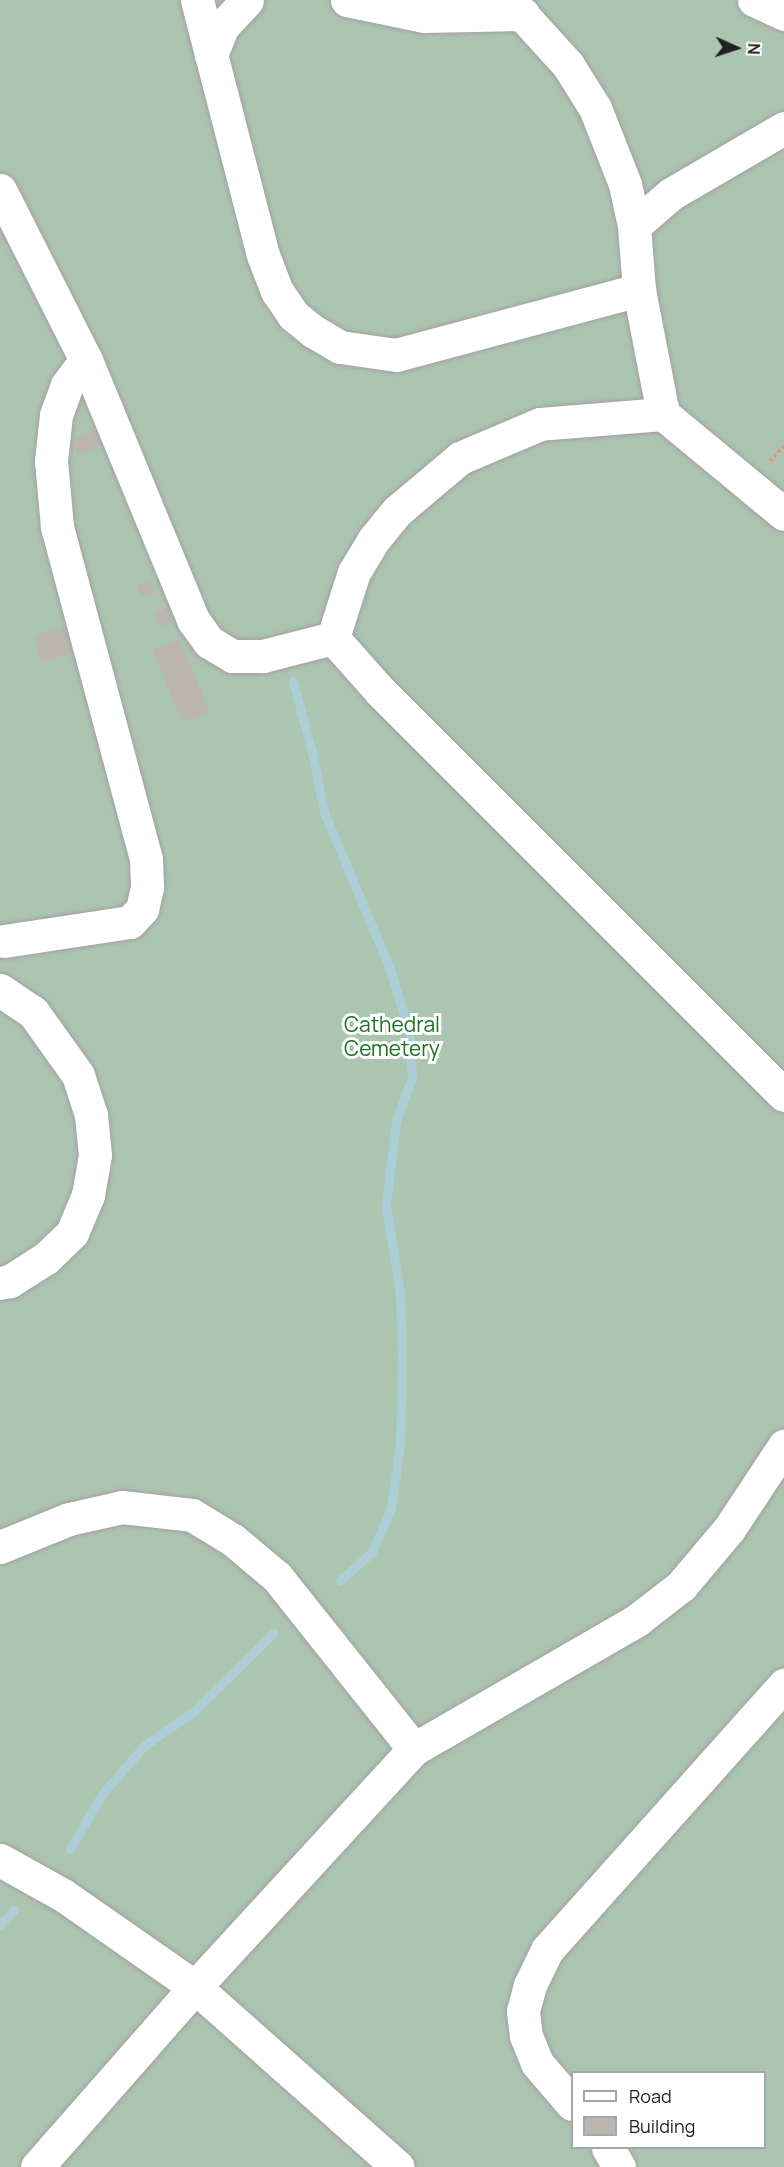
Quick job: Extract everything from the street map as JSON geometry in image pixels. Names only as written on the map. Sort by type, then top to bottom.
[{"type":"lane","points":[[196,0],[263,255],[277,291],[293,315],[340,347],[396,355],[432,348],[639,290]]},
{"type":"lane","points":[[211,55],[223,26],[247,0]]},
{"type":"lane","points":[[347,0],[424,16],[516,7],[568,65],[595,108],[625,184],[633,226],[639,290],[663,414],[784,514]]},
{"type":"lane","points":[[754,0],[784,14]]},
{"type":"lane","points":[[633,226],[671,194],[784,128]]},
{"type":"lane","points":[[0,190],[86,360],[193,620],[209,642],[232,656],[263,656],[333,638]]},
{"type":"lane","points":[[0,1283],[10,1281],[46,1258],[72,1233],[88,1195],[95,1155],[91,1115],[78,1075],[50,1033],[6,993],[2,935],[130,922],[142,909],[147,887],[146,859],[57,526],[51,461],[56,415],[67,385],[86,360]]},
{"type":"lane","points":[[333,638],[354,572],[374,539],[397,511],[460,458],[540,424],[663,414]]},
{"type":"lane","points":[[333,638],[380,691],[784,1095]]},
{"type":"lane","points":[[37,2167],[195,1987],[414,1749],[628,1625],[681,1586],[729,1529],[784,1446]]},
{"type":"lane","points":[[0,1547],[69,1519],[122,1507],[192,1515],[233,1540],[277,1577],[414,1749]]},
{"type":"lane","points":[[571,2102],[537,2063],[526,2036],[523,2011],[530,1985],[547,1950],[784,1685]]},
{"type":"lane","points":[[0,1860],[63,1895],[195,1987],[398,2167]]},
{"type":"lane","points":[[609,2149],[619,2167]]},
{"type":"green space","name":"Cathedral Cemetery","points":[[0,0],[784,0],[784,2167],[0,2167]]},
{"type":"building","points":[[96,430],[102,446],[78,455],[72,439]]},
{"type":"building","points":[[151,581],[155,592],[141,597],[137,586]]},
{"type":"building","points":[[167,607],[173,622],[160,627],[154,612]]},
{"type":"building","points":[[66,627],[73,653],[41,662],[34,636]]},
{"type":"building","points":[[179,639],[209,711],[183,722],[152,650]]},
{"type":"waterway","points":[[293,681],[313,756],[324,812],[390,969],[409,1032],[412,1077],[396,1121],[386,1205],[400,1293],[402,1356],[400,1444],[391,1508],[372,1552],[340,1580]]},
{"type":"waterway","points":[[70,1849],[102,1794],[144,1746],[194,1711],[274,1632]]},
{"type":"waterway","points":[[0,1925],[14,1910]]}]
